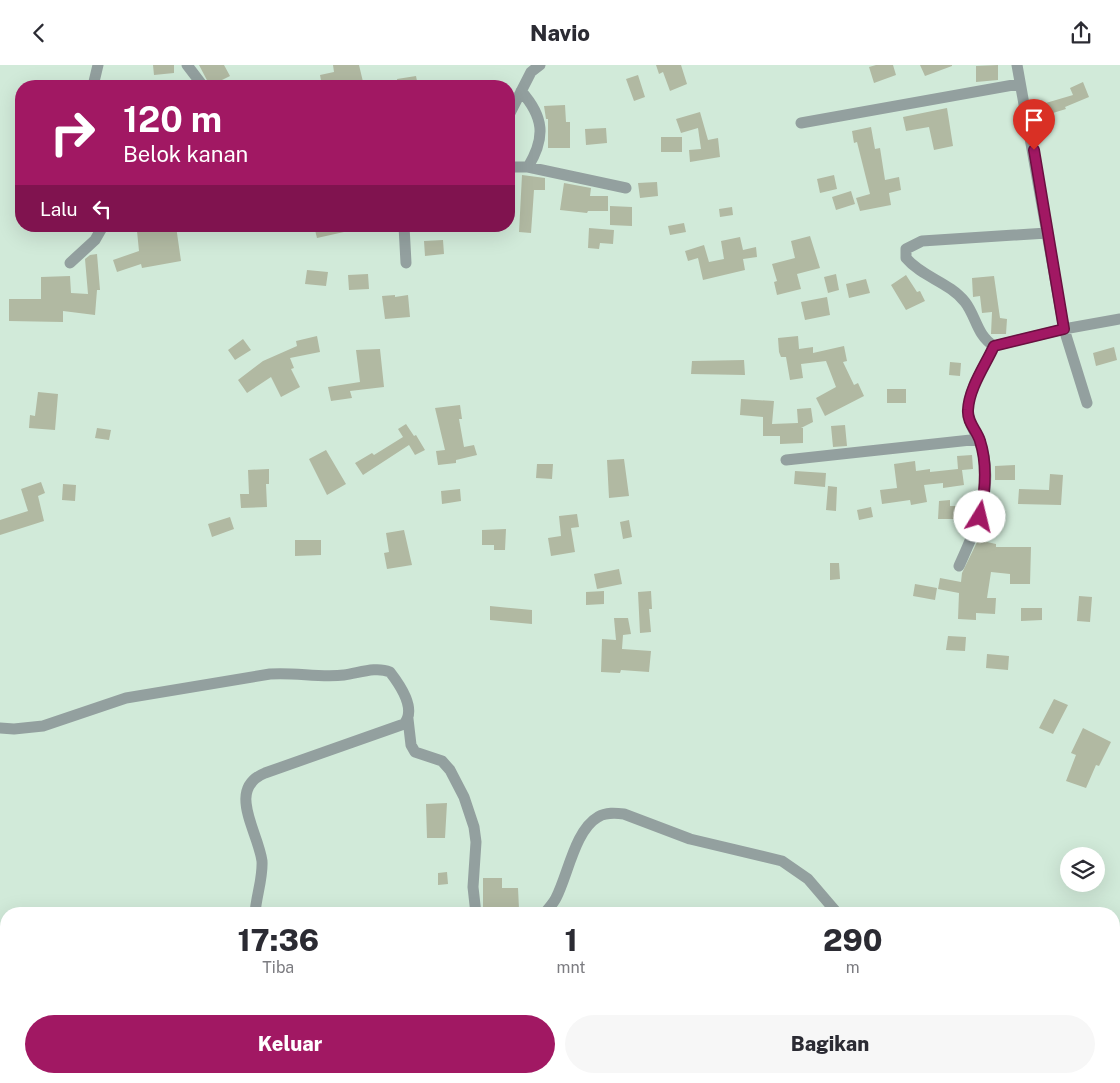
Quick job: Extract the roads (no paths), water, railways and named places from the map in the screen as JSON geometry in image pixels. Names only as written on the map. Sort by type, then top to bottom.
[{"type":"street","points":[[94,80],[98,65]]},
{"type":"street","points":[[186,65],[198,80]]},
{"type":"street","points":[[515,103],[531,72],[540,65]]},
{"type":"street","points":[[1017,65],[1019,84],[1034,150],[1064,329],[1087,403]]},
{"type":"street","points":[[801,123],[1019,84]]},
{"type":"street","points":[[521,91],[534,107],[540,126],[538,144],[528,167]]},
{"type":"street","points":[[515,167],[528,167],[626,188]]},
{"type":"street","points":[[70,263],[95,240],[100,232]]},
{"type":"street","points":[[404,232],[406,263]]},
{"type":"street","points":[[994,346],[985,339],[966,303],[949,287],[909,261],[906,258],[906,249],[922,241],[1047,233]]},
{"type":"street","points":[[994,346],[1064,329],[1120,319]]},
{"type":"street","points":[[959,566],[978,523],[983,502],[984,457],[980,439],[970,424],[967,412],[969,402],[994,346]]},
{"type":"street","points":[[786,460],[980,439]]},
{"type":"street","points":[[0,728],[14,729],[43,726],[126,698],[270,674],[288,672],[341,675],[380,670],[390,672],[409,707],[408,719],[411,745],[415,752],[442,761],[458,783],[470,815],[476,842],[473,887],[475,907]]},
{"type":"street","points":[[256,907],[262,859],[247,805],[248,785],[253,778],[397,727],[408,719]]},
{"type":"street","points":[[549,907],[555,899],[586,830],[598,817],[615,813],[624,814],[690,839],[782,861],[808,879],[832,907]]}]
